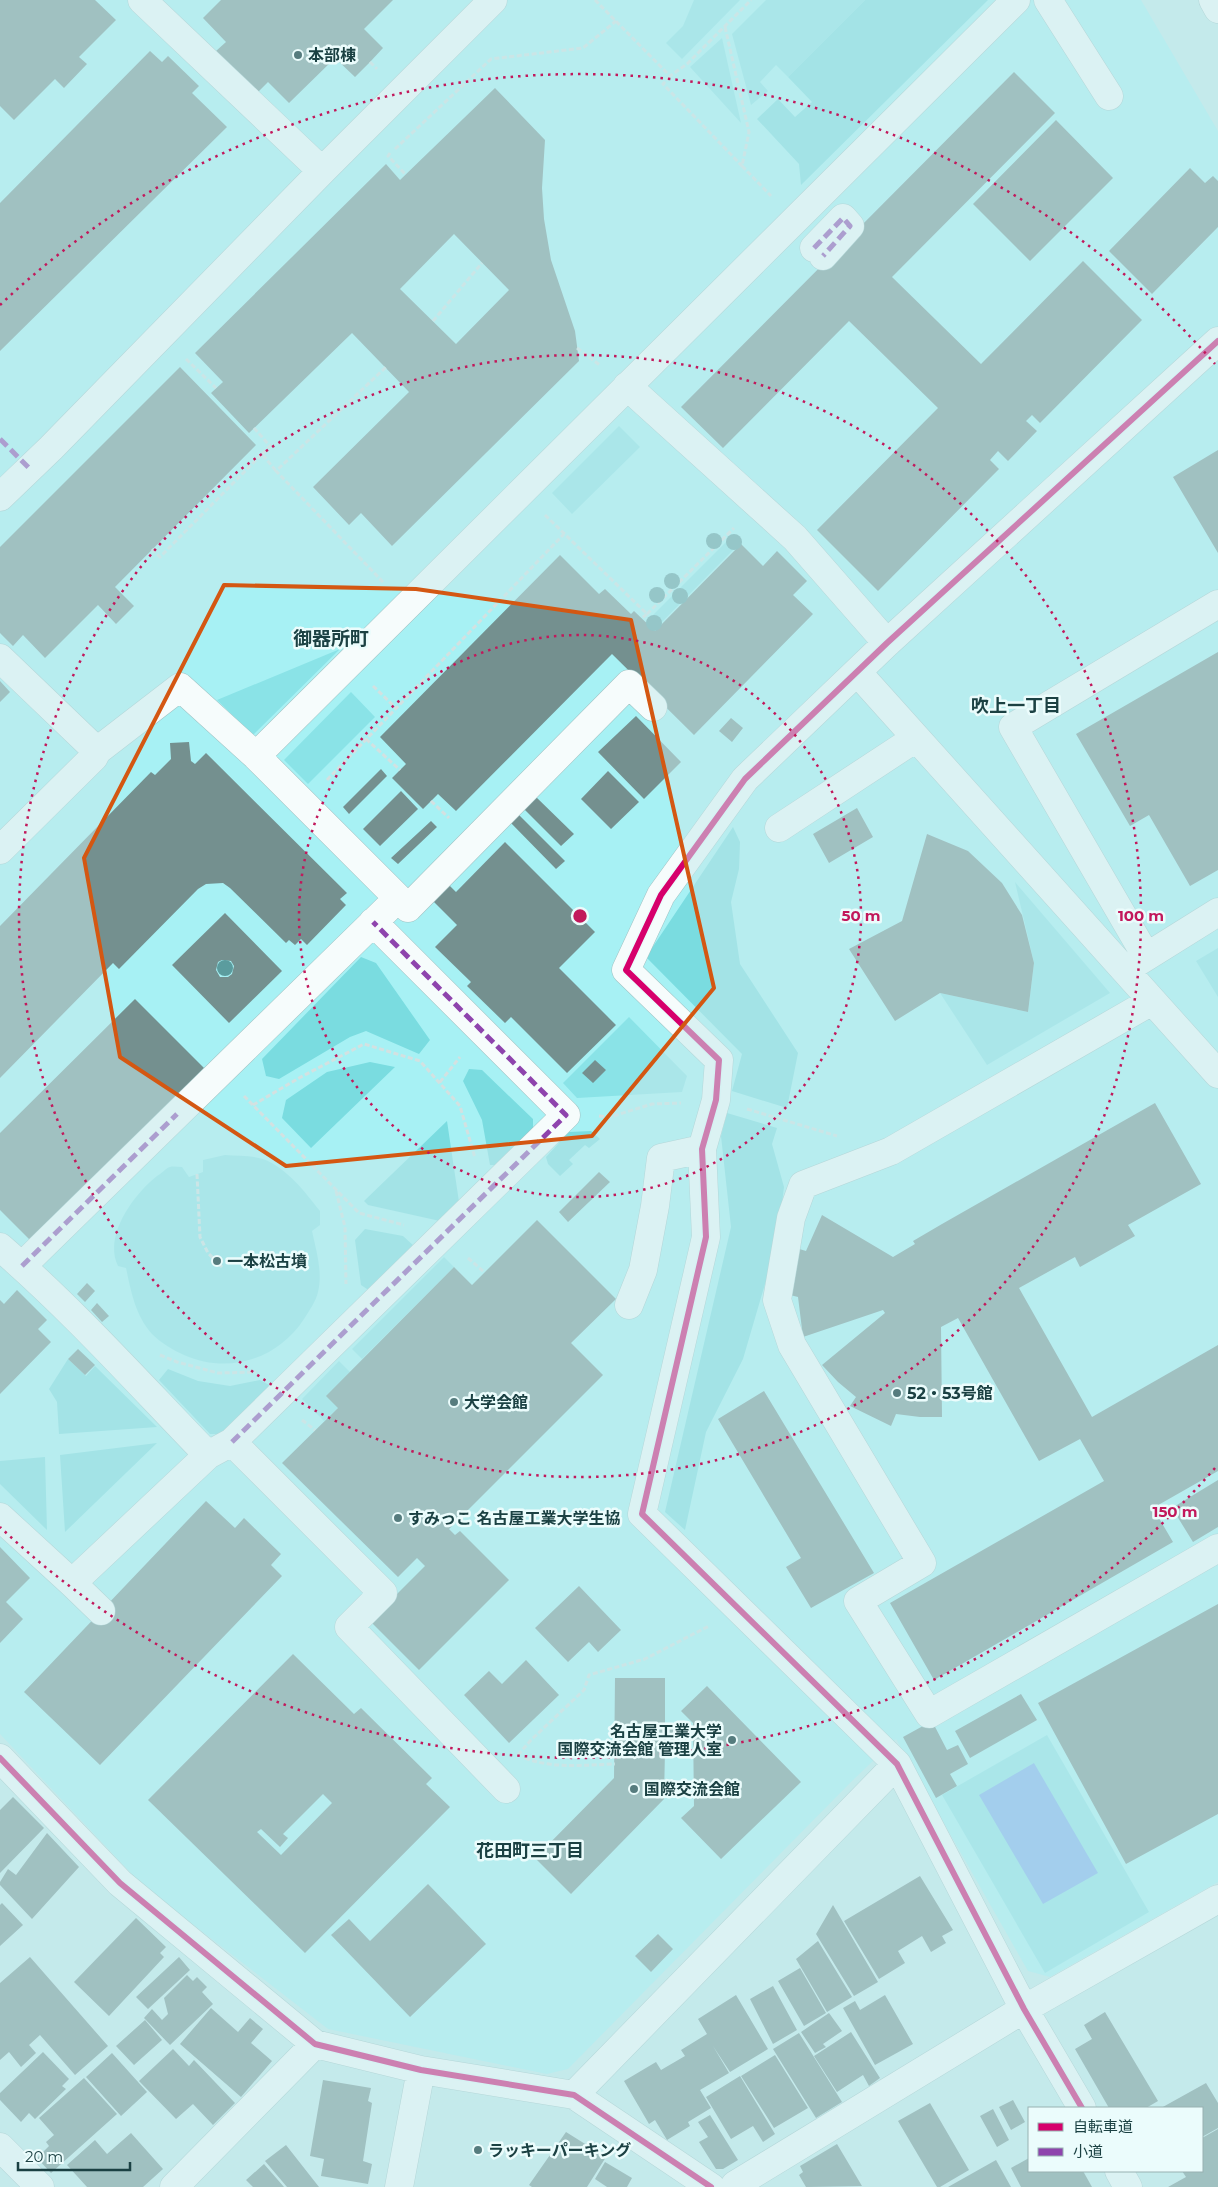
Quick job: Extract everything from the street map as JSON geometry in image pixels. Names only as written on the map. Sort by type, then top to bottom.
[{"type":"street","points":[[142,0],[322,171]]},
{"type":"street","points":[[0,498],[52,448],[322,171],[493,0]]},
{"type":"street","points":[[256,756],[1016,0]]},
{"type":"street","points":[[1048,0],[1109,96]]},
{"type":"street","points":[[1213,0],[1218,9]]},
{"type":"street","points":[[1081,2107],[1024,2009],[897,1764],[642,1514],[706,1237],[702,1149],[716,1100],[719,1060],[626,970],[661,895],[745,779],[858,673],[887,643],[1218,341]]},
{"type":"street","points":[[627,386],[795,538],[887,643]]},
{"type":"street","points":[[1218,604],[1013,727],[1136,963],[1152,1001],[1218,1074]]},
{"type":"street","points":[[0,658],[97,750]]},
{"type":"street","points":[[858,673],[916,738],[1136,963]]},
{"type":"street","points":[[0,850],[94,758],[97,750],[180,687],[256,756],[408,908],[629,684],[653,707]]},
{"type":"street","points":[[779,828],[916,738]]},
{"type":"street","points":[[22,1266],[398,898]]},
{"type":"street","points":[[1136,963],[1218,912]]},
{"type":"street","points":[[72,1583],[208,1455],[232,1442],[566,1115],[373,922]]},
{"type":"street","points":[[1152,1001],[891,1152],[803,1185],[791,1218],[777,1300],[792,1345],[922,1563],[858,1601],[929,1714],[1218,1548]]},
{"type":"street","points":[[629,1305],[643,1270],[655,1206],[661,1158],[702,1149]]},
{"type":"street","points":[[0,1247],[22,1266],[208,1455]]},
{"type":"street","points":[[232,1442],[382,1593],[349,1627],[467,1751],[506,1789]]},
{"type":"street","points":[[0,1517],[101,1611]]},
{"type":"street","points":[[0,1758],[120,1884],[315,2044],[422,2070],[574,2095],[725,2187],[1024,2009],[1218,1899]]},
{"type":"street","points":[[574,2095],[897,1764]]},
{"type":"street","points":[[174,2187],[315,2044]]},
{"type":"street","points":[[399,2187],[405,2146],[422,2070]]},
{"type":"street","points":[[0,2147],[40,2187]]},
{"type":"street","points":[[1119,2172],[1128,2187]]},
{"type":"path","points":[[595,0],[670,76]]},
{"type":"path","points":[[751,0],[687,64],[670,76],[663,84],[794,219]]},
{"type":"path","points":[[406,175],[388,156],[491,59],[583,48],[616,21]]},
{"type":"path","points":[[724,27],[749,132],[742,166]]},
{"type":"path","points":[[433,321],[482,263]]},
{"type":"path","points":[[161,336],[216,388]]},
{"type":"path","points":[[276,471],[386,367]]},
{"type":"path","points":[[152,550],[160,557],[270,446],[254,428]]},
{"type":"path","points":[[262,454],[276,471],[406,606]]},
{"type":"path","points":[[642,618],[758,503]]},
{"type":"path","points":[[303,804],[564,534],[647,614]]},
{"type":"path","points":[[366,739],[400,770]]},
{"type":"path","points":[[253,1105],[299,1078],[364,1044],[420,1061],[460,1106],[485,1194]]},
{"type":"path","points":[[221,1072],[359,1213],[443,1236]]},
{"type":"path","points":[[566,1115],[610,1116],[652,1104],[681,1103]]},
{"type":"path","points":[[738,1106],[781,1119]]},
{"type":"path","points":[[197,1174],[200,1236],[208,1253],[222,1267]]},
{"type":"path","points":[[336,1191],[345,1227],[346,1301],[339,1337]]},
{"type":"path","points":[[472,1262],[484,1272]]},
{"type":"path","points":[[160,1355],[177,1362],[218,1373],[257,1372]]},
{"type":"path","points":[[518,1755],[531,1740],[584,1690],[589,1675],[645,1659],[711,1625]]},
{"type":"path","points":[[467,1751],[496,1746],[540,1764],[575,1766],[615,1764]]},
{"type":"highlighted area","points":[[224,585],[416,589],[631,620],[714,988],[592,1136],[286,1166],[120,1057],[84,858]]},
{"type":"shaded area","points":[[0,0],[1141,0],[1218,131],[1218,1882],[1050,1977],[1028,1971],[896,1739],[851,1782],[568,2069],[547,2074],[328,2029],[143,1886],[0,1734]]},
{"type":"shaded area","points":[[694,0],[740,0],[682,59],[666,43],[683,26]]},
{"type":"shaded area","points":[[766,0],[865,0],[788,77],[776,65],[760,82],[768,91],[751,105],[732,34]]},
{"type":"shaded area","points":[[865,0],[988,0],[801,185],[799,164],[757,119],[778,99],[795,117],[812,102],[788,77]]},
{"type":"shaded area","points":[[722,38],[741,123],[690,67]]},
{"type":"shaded area","points":[[619,426],[640,447],[572,514],[552,493]]},
{"type":"shaded area","points":[[733,535],[741,542],[655,629],[647,621]]},
{"type":"shaded area","points":[[340,649],[253,735],[217,700]]},
{"type":"shaded area","points":[[351,692],[375,717],[308,784],[284,760]]},
{"type":"shaded area","points":[[733,827],[740,842],[739,869],[731,902],[740,964],[798,1053],[787,1108],[732,1091],[742,1054],[646,957]]},
{"type":"shaded area","points":[[1015,882],[1110,993],[987,1065],[940,993],[1028,1012],[1034,963]]},
{"type":"shaded area","points":[[1218,948],[1218,997],[1196,961]]},
{"type":"shaded area","points":[[361,957],[376,963],[430,1040],[419,1054],[366,1031],[350,1037],[279,1079],[266,1076],[262,1059]]},
{"type":"shaded area","points":[[629,1017],[687,1076],[682,1092],[577,1098],[563,1083]]},
{"type":"shaded area","points":[[370,1062],[395,1067],[311,1148],[282,1118],[286,1100],[327,1072]]},
{"type":"shaded area","points":[[469,1069],[482,1070],[533,1119],[533,1132],[498,1165],[490,1165],[482,1120],[463,1081]]},
{"type":"shaded area","points":[[727,1113],[777,1128],[772,1144],[784,1187],[777,1243],[743,1359],[706,1432],[685,1530],[665,1512],[731,1227],[721,1136]]},
{"type":"shaded area","points":[[447,1121],[459,1202],[440,1221],[368,1205],[364,1201]]},
{"type":"shaded area","points":[[591,1131],[600,1139],[589,1148],[585,1145],[569,1160],[573,1164],[560,1176],[548,1164],[546,1157],[569,1132]]},
{"type":"shaded area","name":"一本松古墳","points":[[225,1155],[254,1157],[272,1163],[295,1181],[320,1211],[320,1225],[312,1231],[320,1277],[316,1299],[304,1319],[281,1344],[251,1360],[235,1363],[201,1361],[167,1346],[152,1334],[141,1319],[132,1294],[126,1268],[118,1266],[114,1254],[118,1229],[123,1216],[139,1193],[148,1184],[168,1168],[182,1167],[189,1177],[203,1172],[203,1160]]},
{"type":"shaded area","points":[[365,1229],[403,1236],[414,1246],[370,1291],[361,1285],[355,1240]]},
{"type":"shaded area","points":[[444,1257],[454,1267],[362,1359],[352,1349]]},
{"type":"shaded area","points":[[68,1359],[86,1376],[95,1366],[157,1427],[59,1434],[57,1402],[49,1389]]},
{"type":"shaded area","points":[[339,1361],[350,1372],[338,1408],[324,1421],[302,1399]]},
{"type":"shaded area","points":[[168,1369],[198,1381],[230,1386],[260,1380],[273,1387],[225,1434],[210,1434],[159,1380]]},
{"type":"shaded area","points":[[157,1443],[65,1532],[60,1455]]},
{"type":"shaded area","points":[[45,1457],[47,1530],[0,1484],[0,1461]]},
{"type":"shaded area","points":[[1047,1735],[1149,1912],[1045,1973],[942,1795]]},
{"type":"shaded area","points":[[1034,1763],[1098,1873],[1043,1904],[979,1795]]},
{"type":"building","points":[[0,0],[95,0],[116,20],[79,57],[87,64],[64,88],[55,79],[14,120],[0,106]]},
{"type":"building","name":"本部棟","points":[[221,0],[393,0],[364,29],[383,48],[355,77],[335,58],[289,103],[268,82],[257,93],[216,51],[226,42],[203,18]]},
{"type":"building","points":[[150,51],[162,62],[168,56],[199,86],[192,93],[227,127],[0,351],[0,203]]},
{"type":"building","points":[[1014,72],[1055,113],[892,277],[981,364],[1083,261],[1142,320],[1040,423],[1032,415],[1026,421],[1037,431],[1008,461],[998,451],[990,460],[999,469],[878,591],[817,530],[938,408],[849,321],[723,448],[681,407]]},
{"type":"building","points":[[495,88],[545,140],[542,188],[544,219],[551,260],[575,331],[579,361],[392,546],[361,513],[349,525],[313,487],[409,392],[352,333],[249,433],[211,393],[223,382],[195,353],[386,164],[400,180]],"holes":[[[454,234],[509,290],[456,344],[400,289]]]},
{"type":"building","points":[[1056,120],[1113,178],[1030,261],[973,204]]},
{"type":"building","points":[[1190,168],[1205,183],[1213,176],[1218,181],[1218,227],[1152,294],[1109,251]]},
{"type":"building","points":[[180,367],[256,445],[115,587],[134,606],[116,624],[98,605],[45,658],[23,635],[13,646],[0,633],[0,547]]},
{"type":"building","points":[[1218,450],[1218,553],[1173,477]]},
{"type":"building","points":[[741,544],[763,566],[777,551],[807,581],[793,595],[813,614],[694,735],[612,654],[456,811],[438,794],[423,809],[392,778],[406,764],[380,737],[560,555],[599,594],[605,589],[631,614],[634,611],[655,631]]},
{"type":"building","points":[[1218,652],[1218,870],[1190,886],[1149,815],[1130,826],[1076,734]]},
{"type":"building","points":[[0,681],[10,692],[0,702]]},
{"type":"building","points":[[636,716],[681,762],[644,799],[598,752]]},
{"type":"building","points":[[731,718],[743,728],[732,742],[719,731]]},
{"type":"building","points":[[189,742],[191,761],[195,764],[206,753],[347,893],[340,899],[346,905],[307,945],[301,939],[295,945],[289,940],[286,943],[223,883],[206,884],[198,889],[119,969],[113,963],[0,1078],[0,926],[151,772],[155,775],[171,759],[170,743]]},
{"type":"building","points":[[381,769],[387,776],[349,814],[343,807]]},
{"type":"building","points":[[608,771],[639,802],[611,829],[581,799]]},
{"type":"building","points":[[401,791],[418,809],[380,846],[363,829]]},
{"type":"building","points":[[535,796],[574,834],[561,846],[523,808]]},
{"type":"building","points":[[857,808],[873,837],[829,863],[813,834]]},
{"type":"building","points":[[518,814],[565,861],[556,869],[510,822]]},
{"type":"building","points":[[431,821],[437,827],[398,864],[391,858]]},
{"type":"building","points":[[927,834],[968,851],[1002,883],[1022,915],[1034,963],[1028,1012],[940,993],[895,1021],[849,949],[902,921]]},
{"type":"building","points":[[505,842],[595,932],[559,968],[616,1025],[567,1073],[511,1017],[505,1023],[467,986],[471,982],[435,947],[457,925],[431,899],[447,883],[456,892]]},
{"type":"building","points":[[225,913],[282,971],[229,1023],[172,965]],"holes":[[[222,960],[231,961],[234,966],[232,974],[228,977],[220,977],[216,970],[218,962]]]},
{"type":"building","points":[[135,999],[204,1068],[31,1241],[0,1210],[0,1133]]},
{"type":"building","points":[[595,1060],[606,1070],[593,1083],[582,1073]]},
{"type":"building","name":"52・53号館","points":[[1155,1103],[1201,1184],[1128,1225],[1135,1236],[1080,1267],[1075,1257],[1019,1288],[1092,1417],[1218,1345],[1218,1471],[1153,1508],[1173,1542],[934,1680],[890,1603],[1104,1481],[1080,1439],[1039,1461],[958,1318],[941,1327],[942,1417],[896,1414],[891,1426],[850,1406],[856,1397],[822,1365],[885,1313],[883,1310],[803,1337],[798,1297],[790,1295],[796,1248],[806,1251],[822,1215],[893,1257],[915,1244],[913,1241]]},
{"type":"building","points":[[599,1172],[610,1182],[568,1222],[559,1212]]},
{"type":"building","name":"大学会館","points":[[537,1220],[616,1299],[571,1343],[603,1375],[449,1529],[455,1535],[460,1531],[509,1580],[419,1670],[370,1621],[425,1566],[417,1558],[398,1577],[282,1463],[338,1408],[326,1396],[454,1267],[472,1285]]},
{"type":"building","points":[[87,1283],[95,1291],[85,1302],[77,1294]]},
{"type":"building","points":[[17,1290],[47,1320],[38,1329],[51,1342],[0,1394],[0,1300],[4,1304]]},
{"type":"building","points":[[97,1303],[109,1316],[102,1322],[91,1310]]},
{"type":"building","points":[[78,1349],[95,1365],[85,1375],[68,1359]]},
{"type":"building","points":[[764,1391],[874,1573],[811,1608],[786,1567],[801,1558],[718,1419]]},
{"type":"building","points":[[1218,1480],[1218,1527],[1193,1542],[1172,1508]]},
{"type":"building","points":[[206,1501],[235,1528],[244,1518],[281,1554],[271,1565],[282,1576],[100,1765],[24,1692]]},
{"type":"building","points":[[0,1547],[30,1578],[6,1602],[23,1619],[0,1643]]},
{"type":"building","points":[[579,1586],[621,1630],[598,1652],[589,1642],[568,1662],[535,1628]]},
{"type":"building","points":[[1218,1604],[1218,1814],[1126,1864],[1038,1703]]},
{"type":"building","points":[[293,1654],[354,1714],[361,1708],[432,1778],[426,1784],[450,1807],[305,1953],[148,1800]],"holes":[[[323,1794],[332,1803],[281,1855],[257,1832],[261,1829],[280,1847],[288,1838],[283,1834]]]},
{"type":"building","points":[[526,1660],[559,1695],[509,1743],[464,1695],[489,1671],[502,1684]]},
{"type":"building","name":"国際交流会館","points":[[615,1678],[665,1678],[665,1728],[691,1728],[691,1750],[665,1750],[664,1799],[571,1894],[535,1858],[614,1778]]},
{"type":"building","points":[[707,1686],[801,1782],[721,1859],[681,1818],[694,1806],[693,1723],[681,1711]]},
{"type":"building","points":[[1021,1694],[1037,1720],[970,1758],[955,1731]]},
{"type":"building","points":[[932,1721],[947,1750],[958,1745],[968,1764],[950,1774],[957,1786],[936,1798],[903,1737]]},
{"type":"building","points":[[13,1797],[44,1828],[0,1873],[0,1810]]},
{"type":"building","points":[[47,1833],[79,1867],[32,1919],[0,1885],[0,1882],[8,1869],[16,1875]]},
{"type":"building","points":[[920,1876],[953,1930],[942,1936],[946,1943],[931,1952],[922,1936],[898,1951],[905,1963],[879,1979],[844,1921]]},
{"type":"building","points":[[428,1884],[486,1944],[410,2017],[331,1935],[349,1919],[370,1941]]},
{"type":"building","points":[[2,1903],[23,1925],[0,1946],[0,1905]]},
{"type":"building","points":[[833,1905],[878,1982],[854,1996],[816,1934]]},
{"type":"building","points":[[136,1918],[166,1947],[160,1953],[164,1957],[109,2016],[74,1982]]},
{"type":"building","points":[[658,1934],[673,1949],[651,1972],[635,1956]]},
{"type":"building","points":[[818,1941],[852,1997],[827,2012],[796,1959]]},
{"type":"building","points":[[30,1957],[108,2046],[75,2075],[40,2035],[29,2045],[36,2053],[21,2067],[9,2052],[0,2060],[0,1983]]},
{"type":"building","points":[[179,1957],[190,1970],[148,2009],[136,1997]]},
{"type":"building","points":[[800,1968],[826,2013],[804,2026],[778,1981]]},
{"type":"building","points":[[187,1975],[193,1981],[197,1977],[207,1987],[202,1992],[213,2004],[170,2045],[144,2018],[152,2009],[162,2020],[168,2014],[164,1998]]},
{"type":"building","points":[[773,1986],[797,2030],[773,2044],[750,1999]]},
{"type":"building","points":[[736,1995],[768,2049],[730,2072],[713,2046],[729,2073],[700,2090],[711,2108],[688,2122],[690,2126],[667,2140],[655,2120],[649,2124],[624,2081],[656,2062],[661,2070],[685,2056],[681,2050],[707,2034],[698,2019]]},
{"type":"building","points":[[885,1995],[913,2044],[875,2065],[843,2008],[855,2001],[860,2010]]},
{"type":"building","points":[[211,2008],[238,2032],[250,2018],[263,2029],[251,2043],[272,2061],[241,2097],[180,2044]]},
{"type":"building","points":[[1105,2012],[1158,2101],[1148,2107],[1108,2107],[1075,2049],[1092,2039],[1084,2025]]},
{"type":"building","points":[[829,2013],[842,2031],[823,2044],[826,2047],[815,2053],[801,2032]]},
{"type":"building","points":[[145,2020],[162,2040],[134,2065],[116,2046]]},
{"type":"building","points":[[851,2032],[880,2078],[869,2086],[863,2075],[837,2092],[814,2056]]},
{"type":"building","points":[[799,2033],[842,2102],[816,2118],[773,2049]]},
{"type":"building","points":[[173,2049],[189,2066],[194,2060],[235,2103],[213,2125],[193,2104],[176,2119],[139,2081]]},
{"type":"building","points":[[43,2052],[69,2079],[62,2086],[66,2089],[35,2119],[29,2113],[21,2122],[0,2100],[0,2093]]},
{"type":"building","points":[[112,2053],[147,2092],[121,2116],[86,2077]]},
{"type":"building","points":[[775,2055],[808,2108],[774,2128],[741,2076]]},
{"type":"building","points":[[740,2076],[775,2134],[763,2142],[753,2126],[731,2139],[706,2097]]},
{"type":"building","points":[[84,2078],[117,2114],[51,2173],[37,2158],[49,2146],[46,2142],[54,2135],[39,2118]]},
{"type":"building","points":[[323,2080],[371,2088],[368,2101],[372,2103],[363,2161],[372,2164],[368,2184],[321,2176],[324,2159],[310,2156]]},
{"type":"building","points":[[1206,2083],[1218,2103],[1218,2128],[1203,2136],[1203,2107],[1163,2107]]},
{"type":"building","points":[[1013,2100],[1025,2122],[1011,2130],[999,2107]]},
{"type":"building","points":[[930,2103],[969,2170],[940,2187],[937,2187],[898,2121]]},
{"type":"building","points":[[993,2109],[1009,2140],[997,2147],[980,2116]]},
{"type":"building","points":[[710,2115],[738,2160],[723,2169],[716,2169],[699,2142],[708,2137],[698,2122]]},
{"type":"building","points":[[1218,2129],[1218,2187],[1168,2187],[1186,2177],[1183,2172],[1203,2172],[1203,2137]]},
{"type":"building","points":[[566,2132],[606,2157],[587,2187],[532,2187],[529,2185]]},
{"type":"building","points":[[131,2133],[163,2169],[143,2187],[87,2187],[67,2165],[95,2140],[107,2154]]},
{"type":"building","points":[[837,2144],[862,2186],[806,2187],[799,2175],[803,2172],[800,2166]]},
{"type":"building","points":[[286,2145],[319,2187],[287,2187],[265,2161]]},
{"type":"building","points":[[1028,2159],[1028,2172],[1084,2172],[1092,2187],[1021,2187],[1011,2168]]},
{"type":"building","points":[[996,2160],[1011,2187],[948,2187]]},
{"type":"building","points":[[605,2162],[632,2178],[627,2187],[607,2187],[595,2179]]},
{"type":"building","points":[[264,2164],[284,2187],[253,2187],[246,2180]]},
{"type":"marked path","points":[[814,248],[843,218],[850,226],[823,256]]},
{"type":"marked path","points":[[0,439],[30,469]]},
{"type":"marked path","points":[[232,1442],[566,1115],[373,922]]},
{"type":"marked path","points":[[22,1266],[177,1114]]},
{"type":"cycle path","points":[[1081,2107],[1024,2009],[897,1764],[642,1514],[706,1237],[702,1149],[716,1100],[719,1060],[626,970],[661,895],[745,779],[887,643],[1218,341]]},
{"type":"cycle path","points":[[0,1758],[120,1883],[315,2044],[421,2070],[574,2095],[711,2187]]},
{"type":"place","name":"本部棟","points":[[298,55]]},
{"type":"place","name":"一本松古墳","points":[[217,1261]]},
{"type":"place","name":"52・53号館","points":[[897,1393]]},
{"type":"place","name":"大学会館","points":[[454,1402]]},
{"type":"place","name":"すみっこ 名古屋工業大学生協","points":[[398,1518]]},
{"type":"place","name":"名古屋工業大学 国際交流会館 管理人室","points":[[732,1740]]},
{"type":"place","name":"国際交流会館","points":[[634,1789]]},
{"type":"place","name":"ラッキーパーキング","points":[[478,2150]]},
{"type":"district","name":"御器所町","points":[[331,638]]},
{"type":"district","name":"吹上一丁目","points":[[1016,706]]},
{"type":"district","name":"花田町三丁目","points":[[530,1851]]}]
